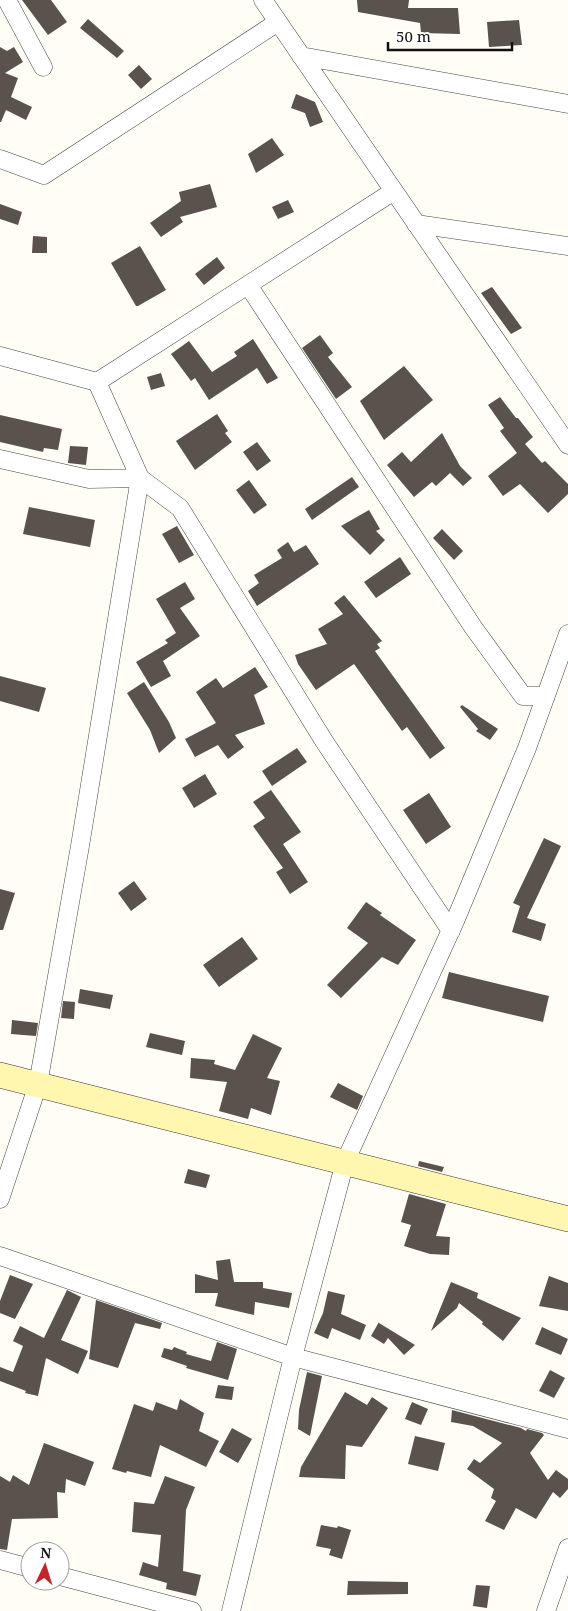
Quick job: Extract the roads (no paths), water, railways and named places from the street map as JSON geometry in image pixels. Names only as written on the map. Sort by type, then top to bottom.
[{"type":"main road","points":[[0,1075],[568,1219]]},
{"type":"street","points":[[7,0],[44,67]]},
{"type":"street","points":[[264,0],[568,445]]},
{"type":"street","points":[[0,159],[44,175],[278,22]]},
{"type":"street","points":[[301,56],[568,104]]},
{"type":"street","points":[[0,356],[97,382],[394,192]]},
{"type":"street","points":[[416,224],[568,246]]},
{"type":"street","points":[[248,285],[473,627],[523,696],[546,696]]},
{"type":"street","points":[[97,382],[140,478],[180,508],[324,741],[451,931]]},
{"type":"street","points":[[0,459],[89,479],[140,478]]},
{"type":"street","points":[[0,1200],[38,1084],[80,846],[140,478]]},
{"type":"street","points":[[231,1611],[293,1357],[345,1162],[451,931],[527,748],[568,634]]},
{"type":"street","points":[[0,1256],[293,1357],[568,1429]]},
{"type":"street","points":[[546,1611],[568,1548]]},
{"type":"street","points":[[0,1560],[20,1565]]},
{"type":"street","points":[[70,1579],[192,1611]]}]
